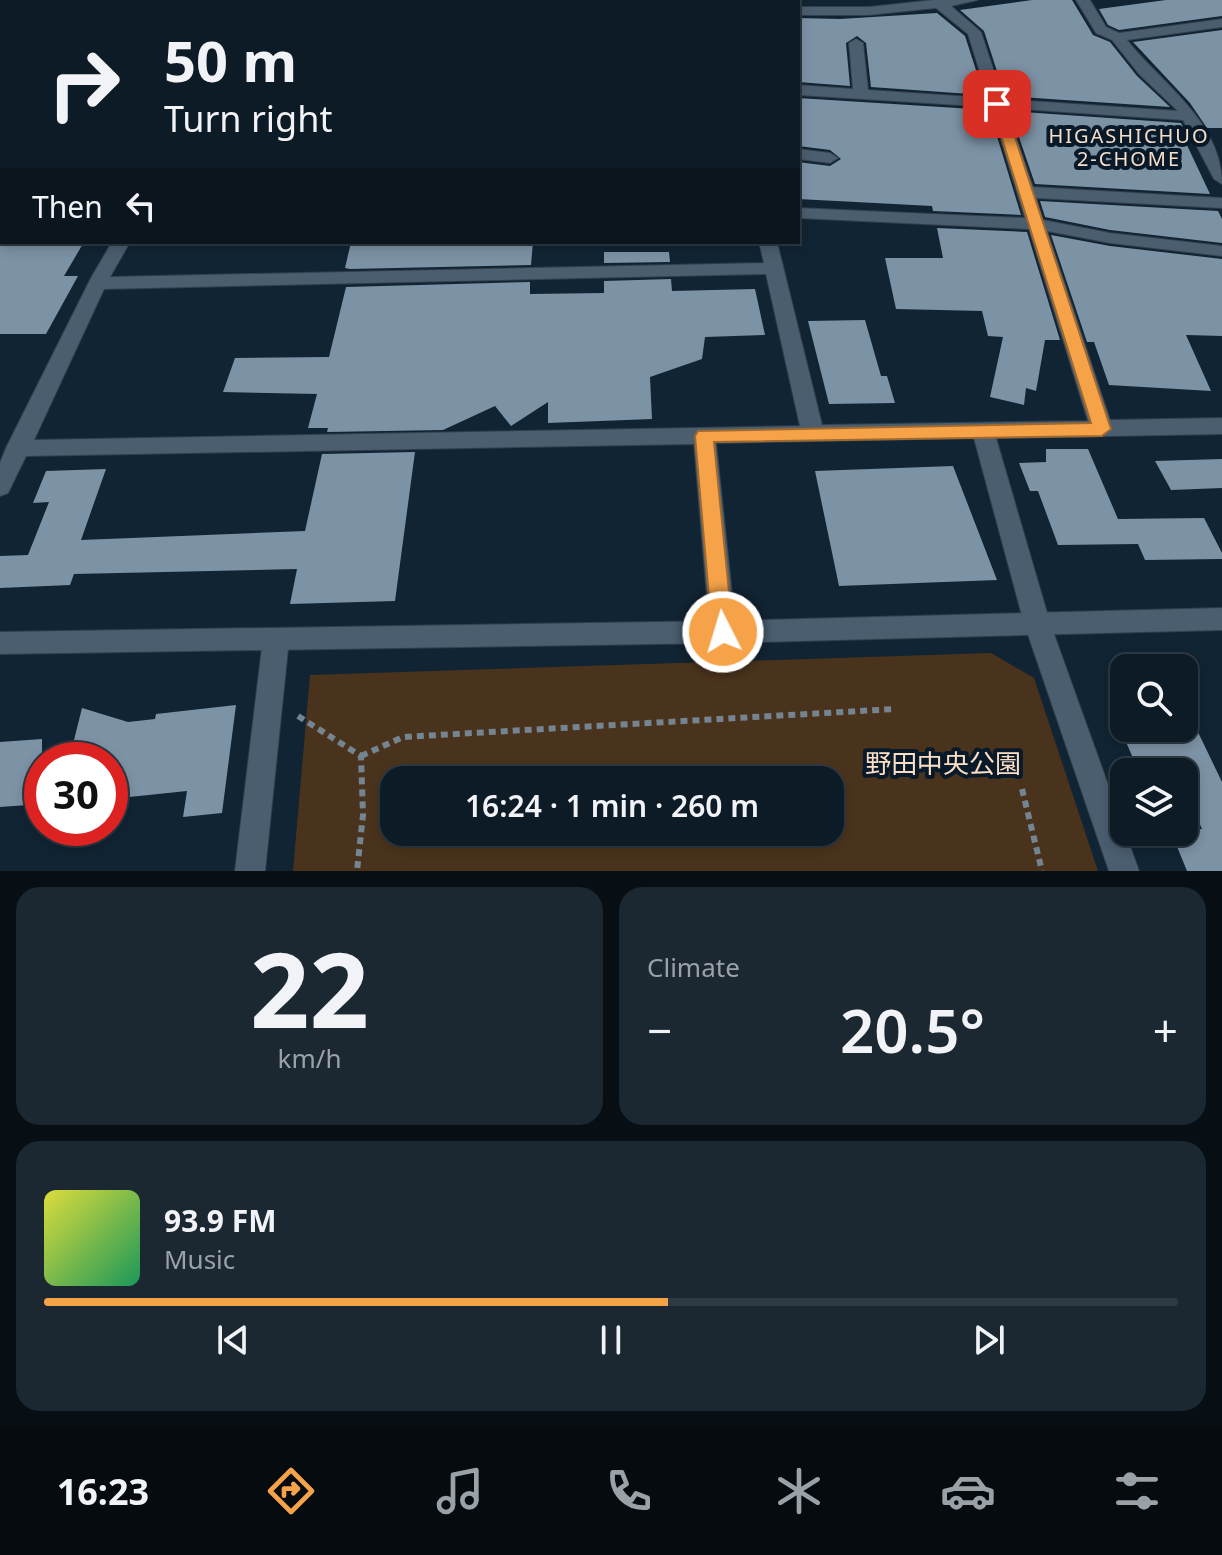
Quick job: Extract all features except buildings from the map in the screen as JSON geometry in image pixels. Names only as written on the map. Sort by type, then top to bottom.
[{"type":"street","points":[[800,11],[869,11],[971,0]]},
{"type":"street","points":[[1083,0],[1101,30],[1117,37],[1144,71],[1188,116],[1222,179]]},
{"type":"street","points":[[941,5],[974,32],[1102,429]]},
{"type":"street","points":[[1117,37],[1222,23]]},
{"type":"street","points":[[856,43],[861,94]]},
{"type":"street","points":[[800,90],[1188,116]]},
{"type":"street","points":[[800,154],[830,158]]},
{"type":"street","points":[[1025,192],[1222,203]]},
{"type":"street","points":[[800,213],[1036,224],[1110,238],[1222,251]]},
{"type":"street","points":[[0,487],[120,244]]},
{"type":"street","points":[[768,244],[813,434]]},
{"type":"street","points":[[98,283],[773,268]]},
{"type":"street","points":[[17,448],[1222,426]]},
{"type":"street","points":[[983,432],[1037,623],[1124,871]]},
{"type":"street","points":[[704,436],[723,632]]},
{"type":"street","points":[[0,643],[723,632],[1222,619]]},
{"type":"street","points":[[250,871],[276,639]]},
{"type":"path","points":[[270,698],[361,756]]},
{"type":"path","points":[[361,756],[403,737],[895,709]]},
{"type":"path","points":[[357,871],[363,815],[361,756]]},
{"type":"path","points":[[1022,789],[1042,871]]},
{"type":"green space","name":"野田中央公園","points":[[991,653],[1034,678],[1098,871],[293,871],[310,675]]},
{"type":"district","name":"HIGASHICHUO 2-CHOME","points":[[1129,146]]},
{"type":"route","points":[[723,632],[704,436],[1102,429],[997,104]]}]
